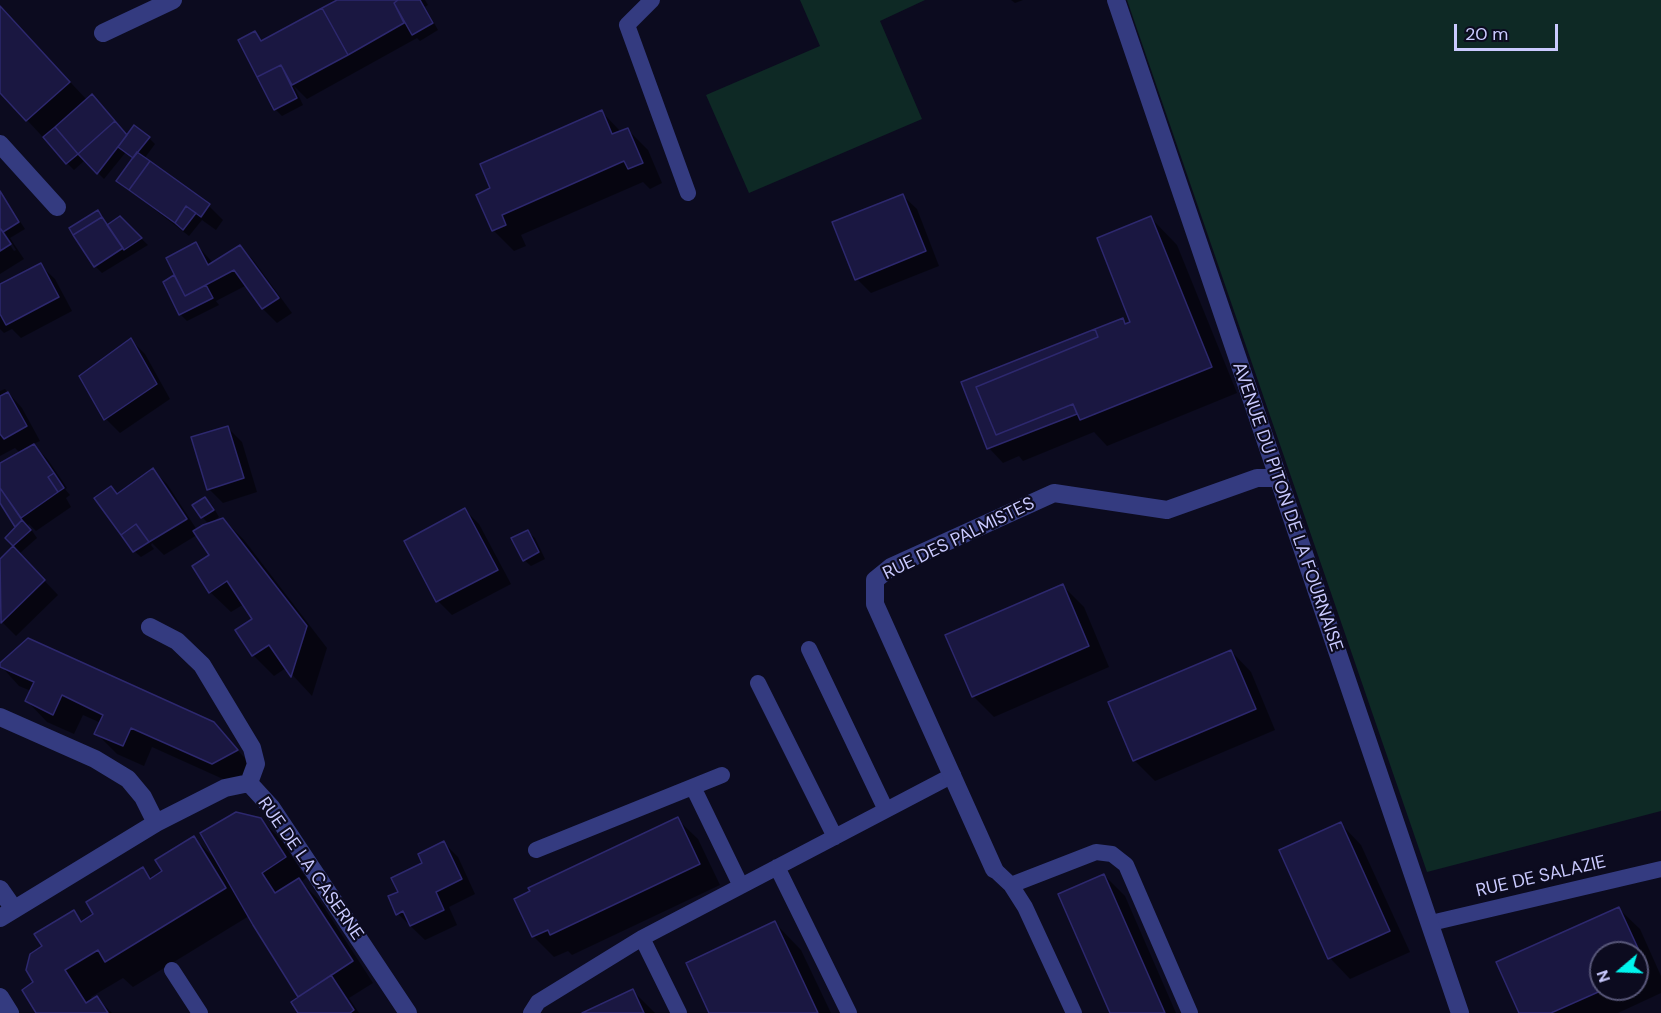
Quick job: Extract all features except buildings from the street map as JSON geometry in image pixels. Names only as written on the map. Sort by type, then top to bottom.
[{"type":"street","points":[[103,33],[173,0]]},
{"type":"street","name":"AVENUE DU PITON DE LA FOURNAISE","points":[[1116,0],[1460,1013]]},
{"type":"street","points":[[0,144],[57,207]]},
{"type":"street","name":"RUE DES PALMISTES","points":[[994,869],[875,604],[875,580],[891,567],[1054,493],[1167,510],[1257,478],[1278,478]]},
{"type":"street","points":[[150,627],[177,641],[202,665],[252,748],[256,764],[249,783]]},
{"type":"street","points":[[0,717],[95,759],[128,778],[143,796],[156,823]]},
{"type":"street","name":"RUE DE LA CASERNE","points":[[7,914],[156,823],[225,788],[249,783],[272,807],[408,1013]]},
{"type":"street","points":[[0,889],[7,914]]},
{"type":"street","points":[[0,997],[10,1013]]},
{"type":"lane","points":[[652,0],[627,25],[688,193]]},
{"type":"lane","points":[[809,650],[886,810]]},
{"type":"lane","points":[[758,683],[835,837]]},
{"type":"lane","points":[[536,850],[722,775]]},
{"type":"lane","points":[[531,1013],[538,1002],[642,938],[953,775]]},
{"type":"lane","points":[[693,787],[741,886]]},
{"type":"lane","points":[[1011,885],[1096,852],[1112,854],[1126,865],[1190,1013]]},
{"type":"lane","points":[[777,867],[849,1013]]},
{"type":"lane","points":[[994,869],[1011,885],[1025,907],[1074,1013]]},
{"type":"lane","name":"RUE DE SALAZIE","points":[[1431,923],[1661,869]]},
{"type":"lane","points":[[642,938],[679,1013]]},
{"type":"lane","points":[[172,970],[200,1013]]},
{"type":"green space","points":[[800,0],[925,0],[880,21],[922,119],[749,193],[706,95],[820,46]]},
{"type":"green space","points":[[1127,0],[1661,0],[1661,811],[1427,872]]}]
